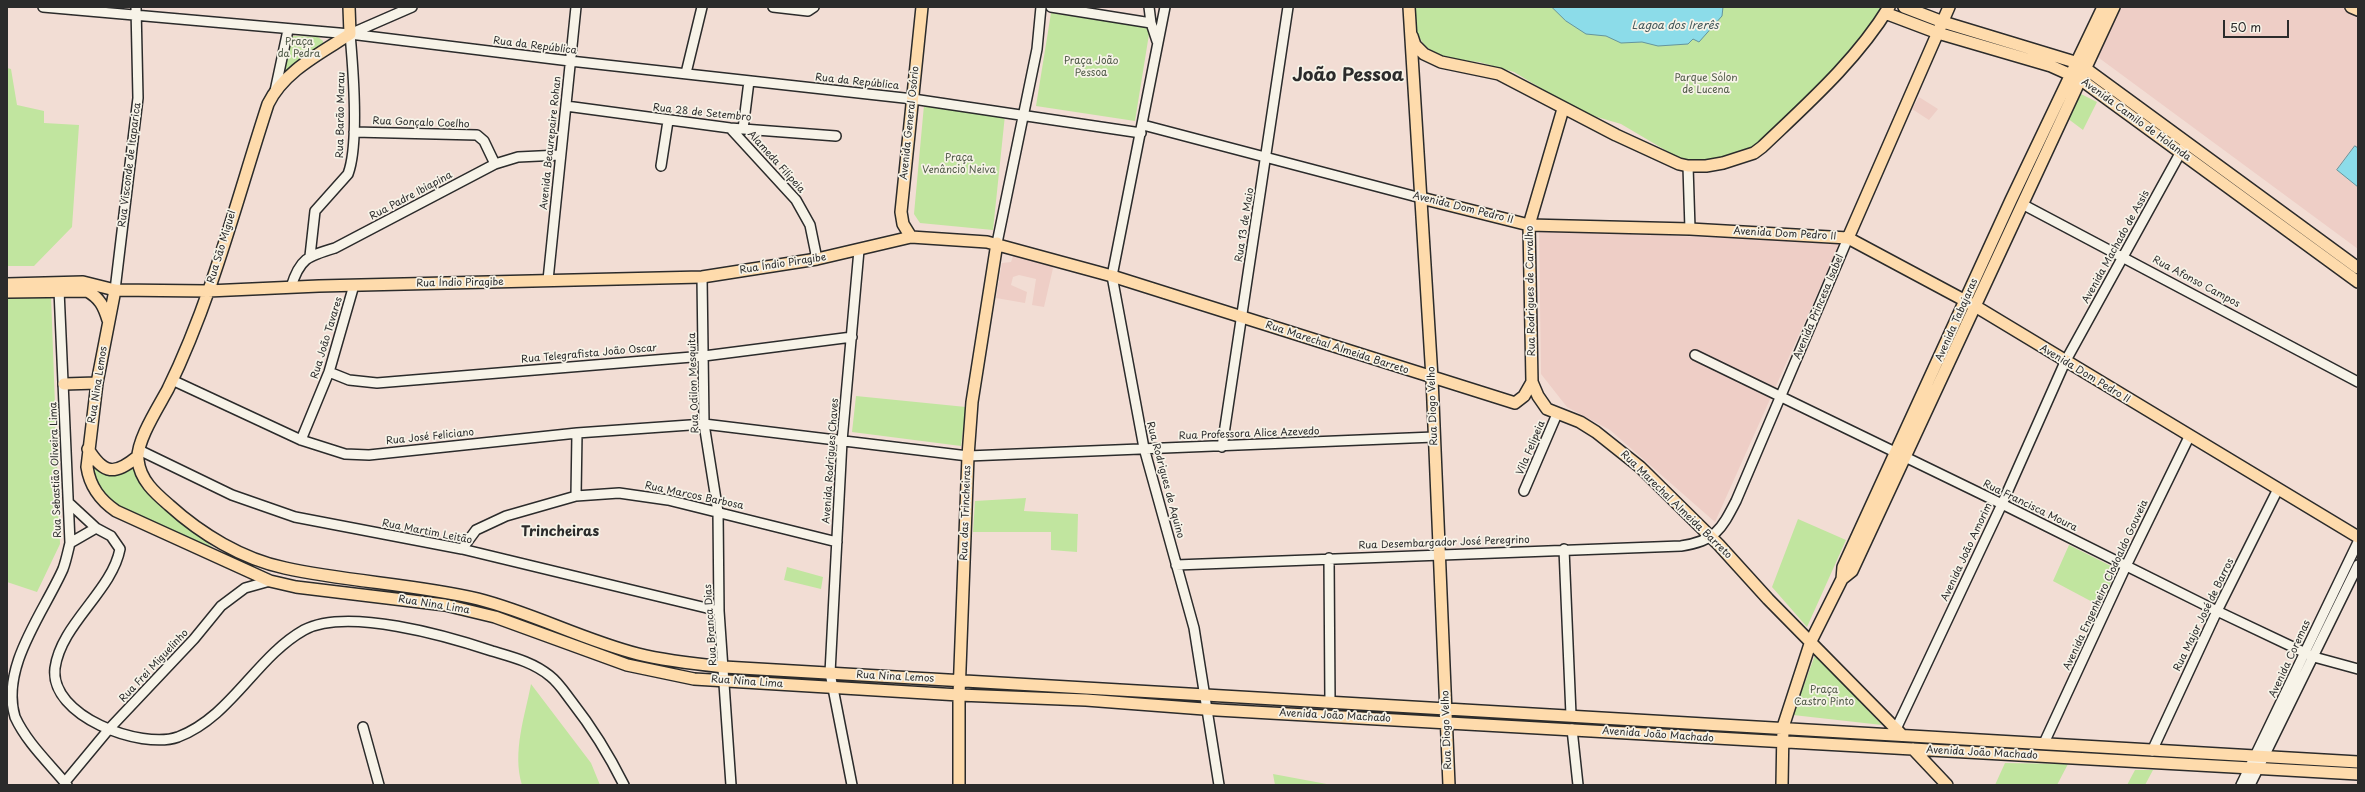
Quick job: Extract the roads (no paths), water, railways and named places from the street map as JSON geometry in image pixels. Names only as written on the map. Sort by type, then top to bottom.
[{"type":"main road","points":[[275,91],[290,75],[350,34],[349,7]]},
{"type":"main road","name":"Avenida General Osório","points":[[911,237],[903,224],[901,212],[922,7]]},
{"type":"main road","name":"Rua Diogo Velho","points":[[1409,7],[1432,378],[1447,708],[1449,785]]},
{"type":"main road","name":"Avenida Camilo de Holanda","points":[[1904,7],[1943,22],[2081,65],[2358,282]]},
{"type":"main road","name":"Avenida Princesa Isabel","points":[[1848,238],[1949,7]]},
{"type":"main road","points":[[2081,65],[2103,7]]},
{"type":"main road","points":[[2081,65],[2114,7]]},
{"type":"main road","points":[[2351,7],[2358,10]]},
{"type":"main road","points":[[1410,28],[1415,45],[1424,54],[1442,62],[1499,74],[1563,109],[1655,155],[1688,166],[1723,163],[1754,153],[1762,147],[1816,96],[1854,53],[1887,10]]},
{"type":"main road","name":"Avenida Camilo de Holanda","points":[[1887,10],[1938,33],[2076,76],[2184,147],[2358,268]]},
{"type":"main road","name":"Avenida Tabajaras","points":[[1842,579],[1852,571],[1905,459],[1970,304],[2081,65]]},
{"type":"main road","name":"Avenida Tabajaras","points":[[1782,785],[1782,727],[1811,641],[1842,579],[1843,567],[1894,454],[2022,204],[2076,76]]},
{"type":"main road","name":"Rua São Miguel","points":[[138,453],[172,380],[208,291],[268,104],[275,91]]},
{"type":"main road","name":"Rua Rodrigues de Carvalho","points":[[1532,382],[1529,225],[1563,109]]},
{"type":"main road","name":"Avenida Dom Pedro II","points":[[1421,198],[1529,225],[1690,229],[1848,238],[1970,304],[2189,437],[2358,537]]},
{"type":"main road","name":"Rua Índio Piragibe","points":[[7,284],[83,282],[115,290],[208,291],[354,285],[702,277],[817,259],[911,237]]},
{"type":"main road","name":"Rua Marechal Almeida Barreto","points":[[911,237],[997,243],[1112,276],[1241,318],[1515,403],[1524,396],[1532,382]]},
{"type":"main road","name":"Rua das Trincheiras","points":[[959,785],[959,680],[968,456],[974,388],[997,243]]},
{"type":"main road","points":[[7,292],[80,290],[94,295],[103,306],[108,321]]},
{"type":"main road","name":"Rua Visconde de Itaparica","points":[[108,321],[115,290]]},
{"type":"main road","name":"Rua Nina Lemos","points":[[88,449],[97,383],[108,321]]},
{"type":"main road","name":"Rua Marechal Almeida Barreto","points":[[1532,382],[1538,396],[1547,409],[1580,422],[1640,467],[1712,537],[1768,599],[1899,732]]},
{"type":"main road","points":[[64,384],[97,383]]},
{"type":"main road","points":[[88,449],[94,460],[108,470],[118,470],[138,453]]},
{"type":"main road","name":"Rua Nina Lima","points":[[88,449],[87,468],[92,484],[98,496],[116,511],[270,581],[296,587],[445,605],[469,610],[530,629],[627,665],[694,679],[832,687]]},
{"type":"main road","name":"Rua Nina Lima","points":[[138,453],[144,480],[150,488],[181,516],[209,536],[262,561],[284,568],[415,587],[473,598],[514,610],[637,654],[665,660],[724,667],[830,673]]},
{"type":"main road","name":"Rua Nina Lemos","points":[[830,673],[959,680]]},
{"type":"main road","name":"Avenida João Machado","points":[[959,680],[1330,702],[1899,732],[2044,744],[2358,762]]},
{"type":"main road","name":"Rua Nina Lemos","points":[[832,687],[959,695]]},
{"type":"main road","name":"Avenida João Machado","points":[[959,695],[1086,700],[1208,710],[1447,722],[2358,774]]},
{"type":"main road","points":[[1913,749],[1947,785]]},
{"type":"street","name":"Rua da República","points":[[43,7],[136,12],[288,30],[350,34],[570,61],[913,99],[1024,115]]},
{"type":"street","points":[[350,34],[412,7]]},
{"type":"street","name":"Avenida Beaurepaire Rohan","points":[[548,280],[576,7]]},
{"type":"street","points":[[686,73],[702,7]]},
{"type":"street","points":[[773,7],[808,11],[814,7]]},
{"type":"street","points":[[997,243],[1037,49],[1041,7]]},
{"type":"street","points":[[1051,7],[1151,23]]},
{"type":"street","points":[[1150,7],[1151,23],[1158,43]]},
{"type":"street","points":[[1024,115],[1142,128],[1166,7]]},
{"type":"street","name":"Rua 13 de Maio","points":[[1222,447],[1267,157],[1288,7]]},
{"type":"street","name":"Rua Visconde de Itaparica","points":[[115,290],[138,98],[136,12]]},
{"type":"street","name":"Rua São Miguel","points":[[275,91],[288,30]]},
{"type":"street","name":"Rua Barão Marau","points":[[310,256],[315,211],[348,174],[354,132],[350,34]]},
{"type":"street","name":"Alameda Filipeia","points":[[744,129],[749,81]]},
{"type":"street","name":"Rua 28 de Setembro","points":[[566,106],[668,121],[730,128],[836,136]]},
{"type":"street","points":[[661,166],[668,121]]},
{"type":"street","name":"Alameda Filipeia","points":[[730,128],[796,200],[810,225],[817,259]]},
{"type":"street","name":"Avenida Dom Pedro II","points":[[1142,128],[1267,157],[1421,198]]},
{"type":"street","name":"Rua Rodrigues de Aquino","points":[[1142,128],[1112,276],[1144,448],[1194,628],[1206,695],[1219,785]]},
{"type":"street","name":"Rua Gonçalo Coelho","points":[[354,132],[477,135],[484,141],[495,164]]},
{"type":"street","name":"Avenida Machado de Assis","points":[[2065,362],[2184,147]]},
{"type":"street","name":"Rua Padre Ibiapina","points":[[310,256],[335,248],[495,164],[518,157],[560,155]]},
{"type":"street","points":[[1688,166],[1690,229]]},
{"type":"street","name":"Rua Afonso Campos","points":[[2022,204],[2124,256],[2358,382]]},
{"type":"street","name":"Avenida Princesa Isabel","points":[[1712,537],[1720,530],[1736,501],[1848,238]]},
{"type":"street","name":"Avenida Rodrigues Chaves","points":[[832,687],[830,673],[842,441],[859,250]]},
{"type":"street","points":[[291,287],[300,265],[310,256]]},
{"type":"street","name":"Rua Odilon Mesquita","points":[[702,277],[704,424],[718,512]]},
{"type":"street","name":"Rua João Tavares","points":[[301,440],[329,372],[354,285]]},
{"type":"street","name":"Rua Sebastião Oliveira Lima","points":[[59,290],[70,543],[63,569],[18,649],[9,694],[15,717],[26,737],[66,784]]},
{"type":"street","name":"Rua Telegrafista João Oscar","points":[[329,372],[349,380],[377,383],[704,356],[852,337]]},
{"type":"street","name":"Rua Francisca Moura","points":[[1695,355],[1894,454],[2002,504],[2216,611],[2310,655],[2358,669]]},
{"type":"street","name":"Avenida João Amorim","points":[[1899,732],[2065,362]]},
{"type":"street","name":"Rua José Feliciano","points":[[172,380],[301,440],[345,454],[369,455],[577,433],[704,424],[842,441]]},
{"type":"street","name":"Vila Felipeia","points":[[1524,491],[1557,414]]},
{"type":"street","points":[[576,496],[577,433]]},
{"type":"street","name":"Rua Professora Alice Azevedo","points":[[842,441],[968,456],[1144,448],[1222,447],[1434,437]]},
{"type":"street","name":"Avenida Engenheiro Clodoaldo Gouveia","points":[[2044,744],[2126,566],[2189,437]]},
{"type":"street","name":"Rua Martim Leitão","points":[[138,453],[232,495],[274,511],[338,526],[462,549],[719,611]]},
{"type":"street","name":"Rua Major José de Barros","points":[[2152,751],[2216,611],[2278,489]]},
{"type":"street","name":"Rua Marcos Barbosa","points":[[462,549],[470,536],[488,523],[506,516],[576,496],[619,493],[642,495],[718,512],[837,542]]},
{"type":"street","points":[[69,503],[96,528],[111,536],[116,541],[120,549],[118,559],[73,627],[59,656],[55,669],[56,680],[61,693],[69,704],[78,712],[109,729],[161,741],[181,736],[226,703],[272,654],[291,638],[307,629],[338,622],[401,627],[437,633],[522,660],[542,670],[552,678],[598,735],[624,785]]},
{"type":"street","name":"Rua Branca Dias","points":[[718,512],[719,611],[731,785]]},
{"type":"street","points":[[70,543],[96,528]]},
{"type":"street","name":"Rua Desembargador José Peregrino","points":[[1176,565],[1329,558],[1681,546],[1702,542],[1712,537]]},
{"type":"street","name":"Avenida Coremas","points":[[2310,655],[2358,542]]},
{"type":"street","points":[[1564,550],[1571,715]]},
{"type":"street","points":[[1329,558],[1330,702]]},
{"type":"street","name":"Avenida Coremas","points":[[2241,785],[2253,769],[2310,655],[2358,565]]},
{"type":"street","name":"Rua Frei Miguelinho","points":[[66,784],[109,729],[194,639],[222,606],[244,588],[270,581]]},
{"type":"street","points":[[832,687],[852,785]]},
{"type":"street","points":[[363,727],[379,785]]},
{"type":"street","points":[[1572,729],[1578,785]]},
{"type":"street","name":"Avenida Coremas","points":[[2250,785],[2253,769]]},
{"type":"water","name":"Lagoa dos Irerês","points":[[1552,7],[1723,7],[1722,16],[1699,42],[1693,39],[1688,44],[1658,46],[1642,42],[1621,43],[1606,36],[1586,34],[1566,21]]},
{"type":"water","points":[[2355,146],[2358,148],[2358,187],[2337,170]]},
{"type":"district","name":"João Pessoa","points":[[1348,76]]},
{"type":"district","name":"Trincheiras","points":[[560,532]]},
{"type":"park label","name":"Praça da Pedra","points":[[299,48]]},
{"type":"park label","name":"Praça João Pessoa","points":[[1091,66]]},
{"type":"park label","name":"Parque Sólon de Lucena","points":[[1706,84]]},
{"type":"park label","name":"Praça Venâncio Neiva","points":[[959,164]]},
{"type":"park label","name":"Praça Castro Pinto","points":[[1824,696]]}]
